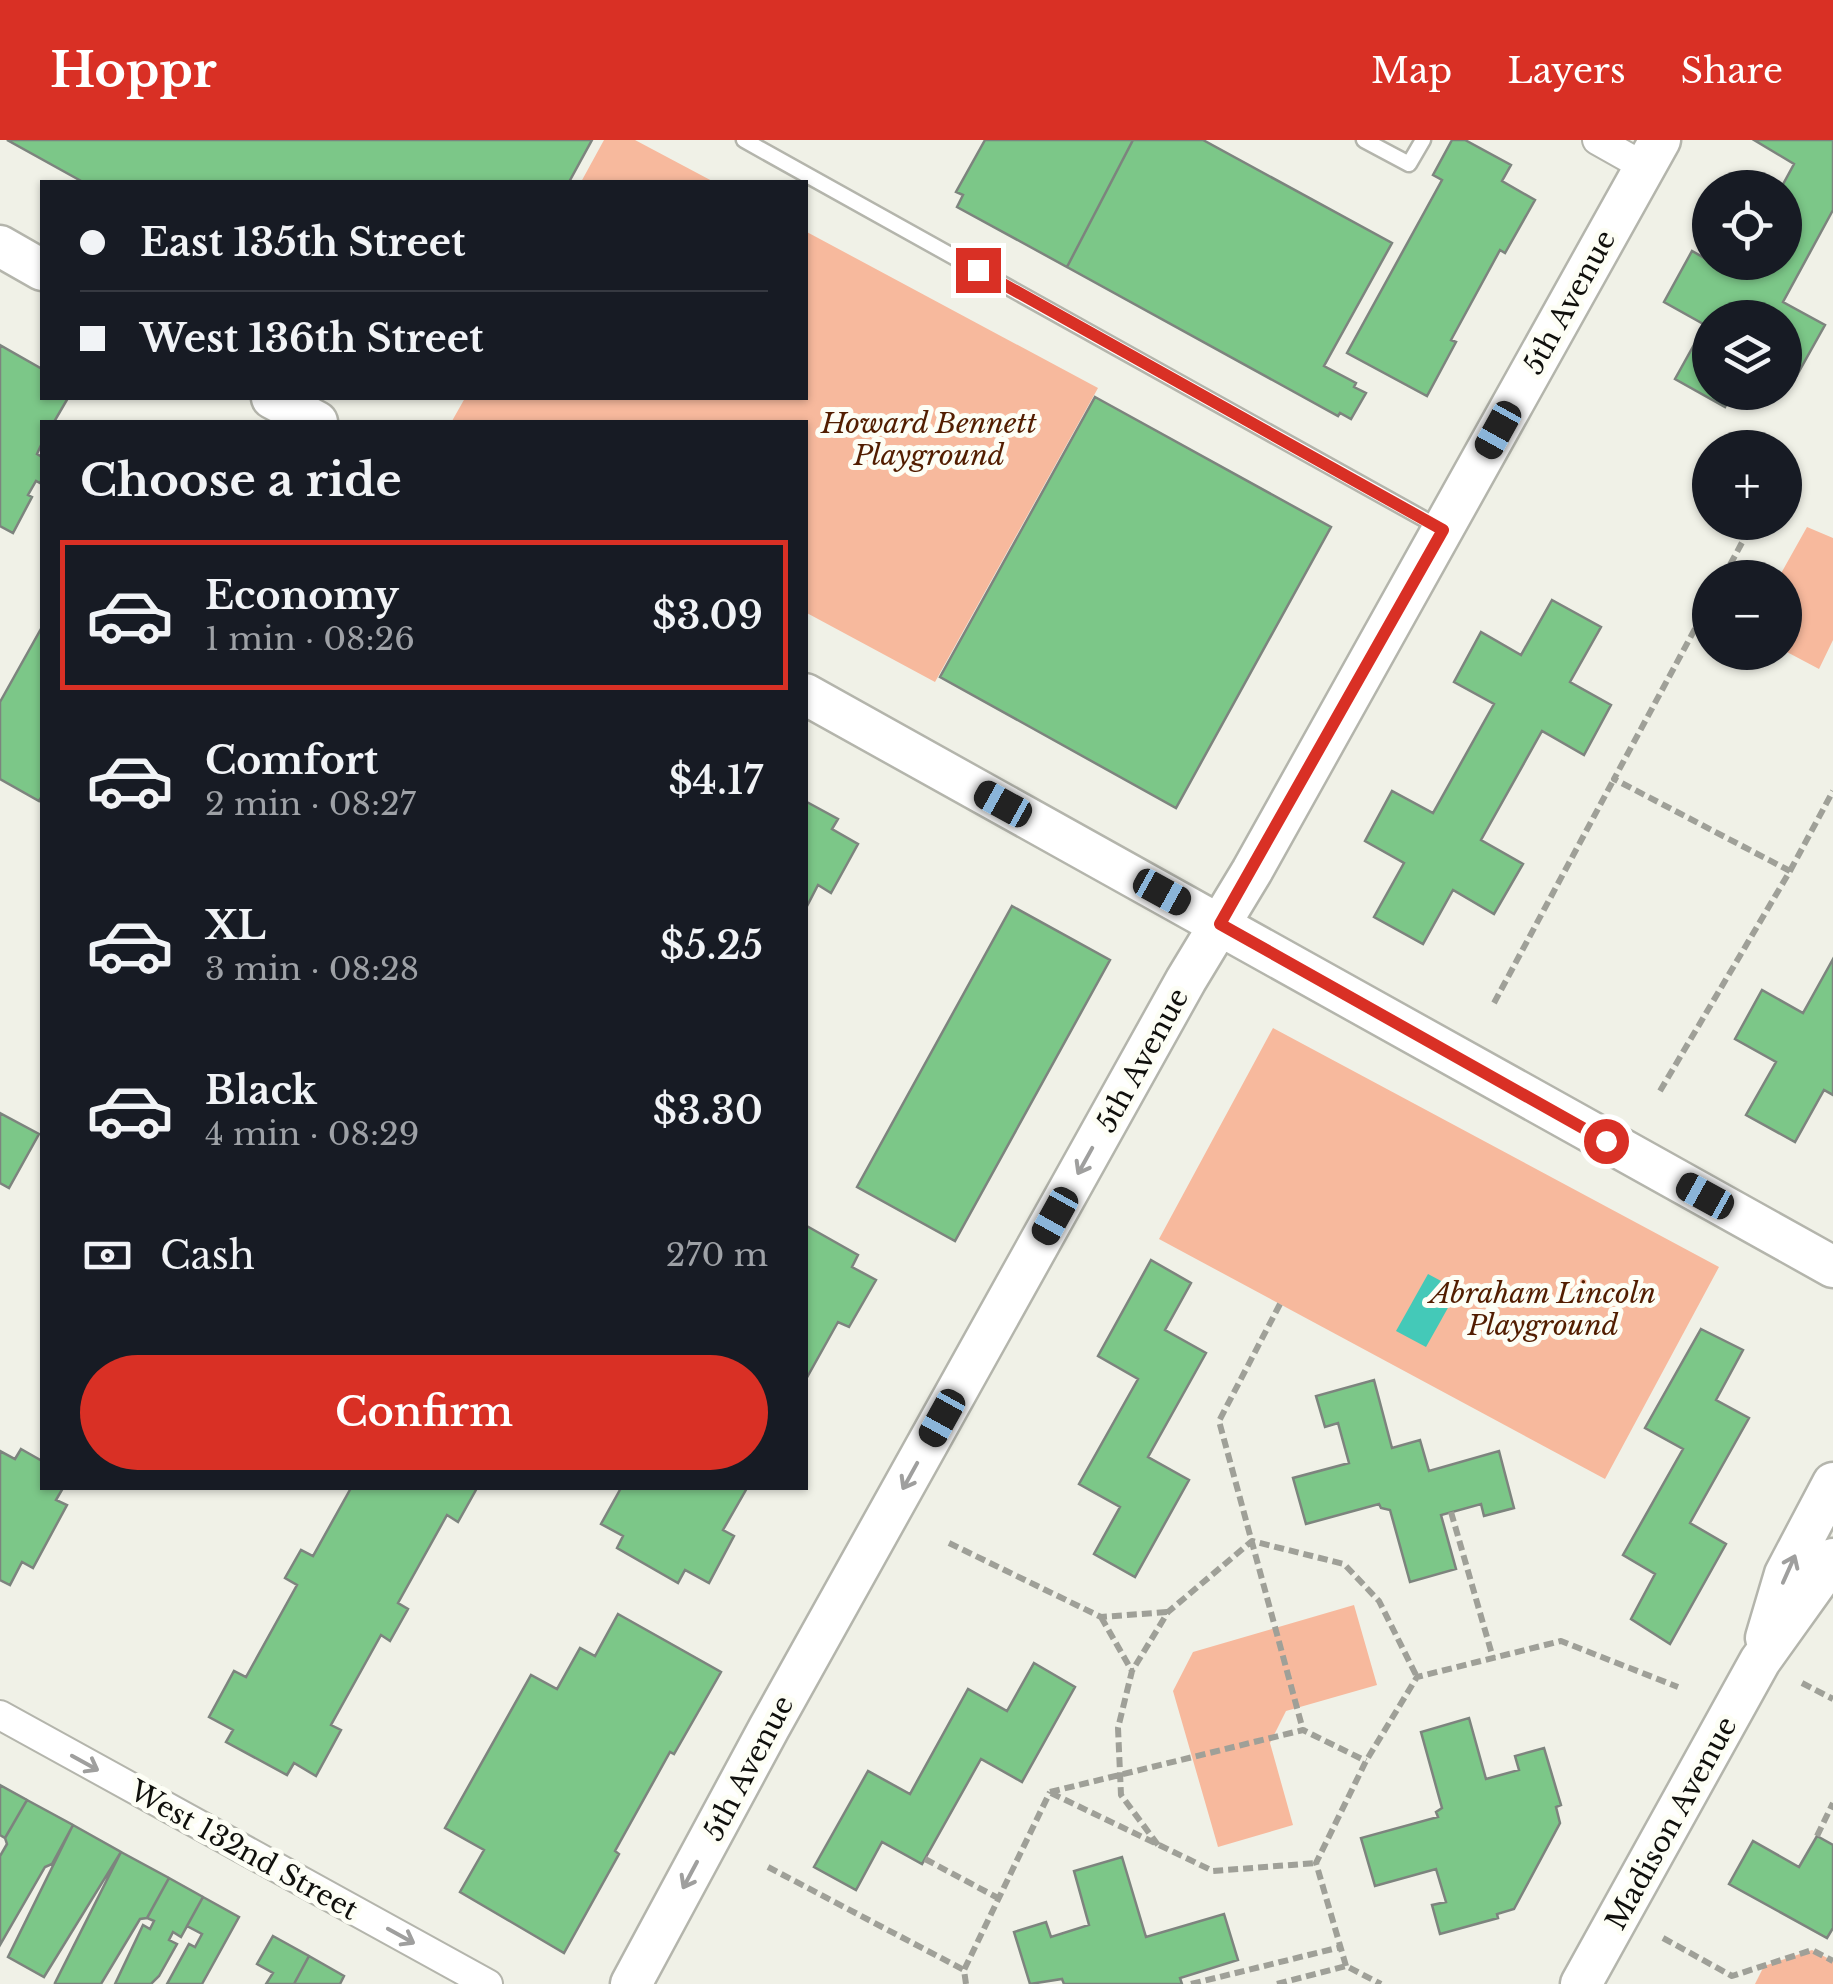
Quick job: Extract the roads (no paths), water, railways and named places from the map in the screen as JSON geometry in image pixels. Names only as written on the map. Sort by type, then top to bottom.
[{"type":"main road","name":"5th Avenue","points":[[631,1984],[769,1728],[1652,153]]},
{"type":"main road","points":[[0,246],[40,269]]},
{"type":"main road","points":[[276,400],[313,420]]},
{"type":"main road","points":[[808,696],[1823,1251]]},
{"type":"main road","name":"Madison Avenue","points":[[1760,1661],[1784,1574],[1833,1482]]},
{"type":"main road","name":"Madison Avenue","points":[[1582,1984],[1760,1661],[1833,1559]]},
{"type":"street","points":[[1598,140],[1652,153]]},
{"type":"street","name":"West 132nd Street","points":[[0,1716],[488,1984]]},
{"type":"lane","points":[[744,140],[1443,530]]},
{"type":"lane","points":[[1364,140],[1409,164],[1423,140]]},
{"type":"water","points":[[1428,1274],[1458,1290],[1426,1347],[1396,1331]]},
{"type":"park label","name":"Howard Bennett Playground","points":[[929,439]]},
{"type":"park label","name":"Abraham Lincoln Playground","points":[[1543,1309]]}]
